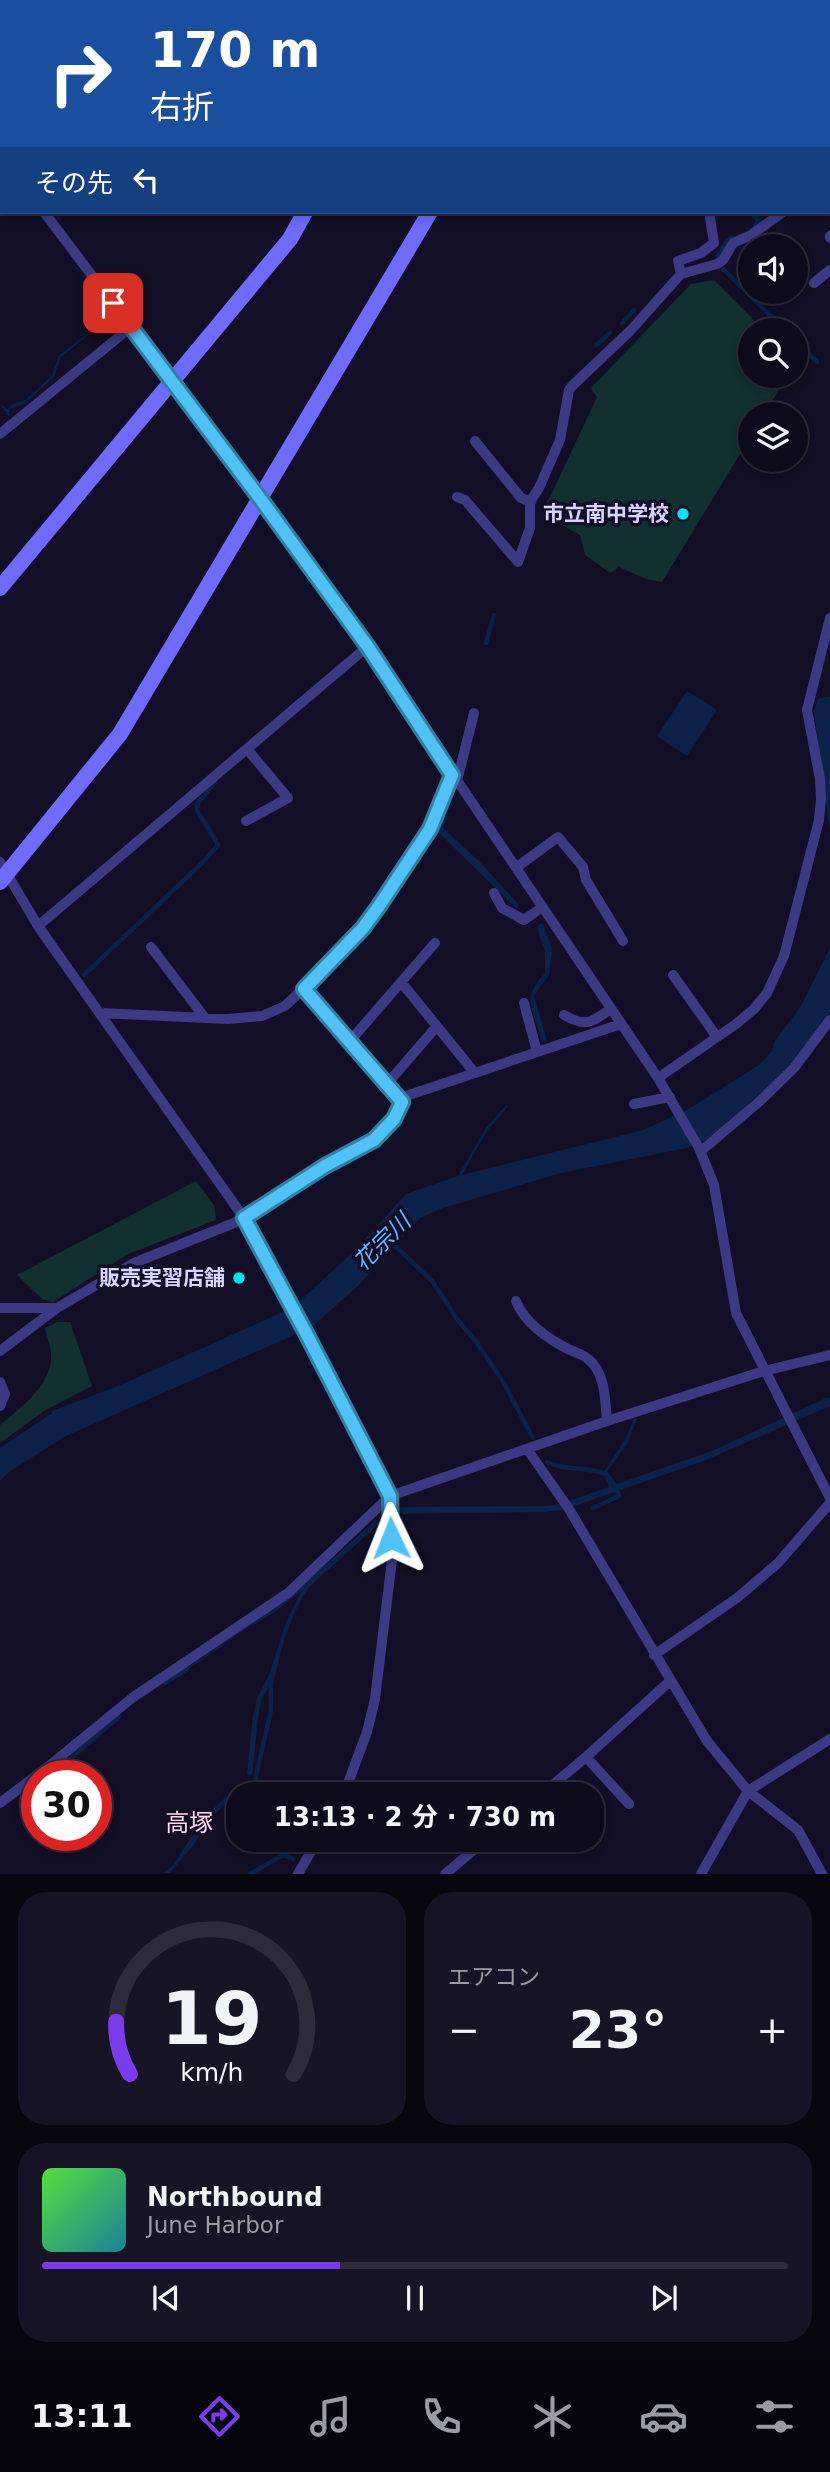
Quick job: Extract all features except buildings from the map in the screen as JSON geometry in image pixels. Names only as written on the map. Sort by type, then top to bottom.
[{"type":"street","points":[[46,214],[259,497],[368,647],[454,778],[517,867],[541,908],[658,1078],[700,1149],[714,1185],[736,1313],[830,1500],[778,1563],[737,1598],[654,1655]]},
{"type":"street","points":[[0,588],[290,239],[304,214]]},
{"type":"street","points":[[348,1782],[367,1732],[375,1699],[392,1559],[390,1496],[244,1218],[2,873],[120,734],[429,214]]},
{"type":"street","points":[[457,497],[465,500],[518,562],[530,528],[531,502],[560,440],[572,386],[630,331],[681,274],[717,264],[723,260],[733,243],[751,236],[780,214]]},
{"type":"street","points":[[681,274],[678,261],[701,253],[714,243],[710,218]]},
{"type":"street","points":[[814,283],[830,270]]},
{"type":"street","points":[[0,434],[131,327]]},
{"type":"street","points":[[475,441],[521,498],[531,502]]},
{"type":"street","points":[[658,1078],[754,1009],[766,993],[783,956],[820,810],[820,779],[807,710],[830,618]]},
{"type":"street","points":[[38,926],[368,647]]},
{"type":"street","points":[[100,1013],[228,1019],[262,1016],[285,1006],[363,928],[430,829],[454,778],[474,713]]},
{"type":"street","points":[[246,821],[288,797],[247,749]]},
{"type":"street","points":[[517,867],[558,837],[583,867],[586,880],[623,941]]},
{"type":"street","points":[[494,892],[502,908],[524,920],[541,908]]},
{"type":"street","points":[[350,1041],[435,943]]},
{"type":"street","points":[[151,947],[205,1018]]},
{"type":"street","points":[[673,975],[717,1037]]},
{"type":"street","points":[[401,982],[474,1072]]},
{"type":"street","points":[[304,989],[402,1102]]},
{"type":"street","points":[[524,1003],[537,1052]]},
{"type":"street","points":[[564,1015],[579,1023],[592,1022],[611,1009]]},
{"type":"street","points":[[700,1149],[760,1101],[794,1068],[830,1020]]},
{"type":"street","points":[[2,1349],[57,1308],[134,1263],[244,1218],[325,1166],[374,1140],[394,1119],[402,1102],[409,1095],[621,1024]]},
{"type":"street","points":[[387,1084],[437,1026]]},
{"type":"street","points":[[634,1104],[670,1097]]},
{"type":"street","points":[[516,1301],[520,1312],[536,1328],[564,1348],[588,1359],[597,1370],[604,1388],[607,1421]]},
{"type":"street","points":[[0,1308],[57,1308]]},
{"type":"street","points":[[0,1803],[132,1698],[288,1593],[390,1496],[607,1421],[764,1371],[830,1355]]},
{"type":"street","points":[[0,1382],[5,1394],[0,1406]]},
{"type":"street","points":[[527,1449],[567,1505],[706,1741],[748,1791],[798,1830],[822,1874]]},
{"type":"street","points":[[556,1782],[670,1681]]},
{"type":"street","points":[[701,1873],[748,1791],[830,1739]]},
{"type":"street","points":[[586,1757],[629,1804]]},
{"type":"street","points":[[303,1871],[312,1852]]},
{"type":"street","points":[[445,1874],[471,1852]]},
{"type":"green space","points":[[714,280],[752,318],[738,318],[738,388],[780,388],[772,402],[738,402],[738,457],[662,582],[646,579],[619,567],[610,573],[585,555],[580,535],[551,519],[544,505],[597,397],[591,388],[691,284]]},
{"type":"green space","points":[[196,1181],[214,1205],[216,1220],[128,1254],[53,1302],[42,1299],[17,1275]]},
{"type":"green space","points":[[57,1322],[70,1322],[92,1386],[44,1411],[0,1443],[0,1425],[33,1395],[47,1376],[51,1355],[45,1328]]},
{"type":"water","points":[[73,262],[106,305],[100,316],[101,324],[61,357],[54,377],[25,404],[10,409],[9,417],[0,404],[7,409],[25,400],[52,375],[59,355],[98,323],[103,305]]},
{"type":"water","points":[[687,691],[717,710],[687,756],[657,736]]},
{"type":"water","points":[[830,696],[830,832],[814,711],[818,699]]},
{"type":"water","points":[[449,791],[453,793],[443,828],[479,861],[519,905],[517,909],[436,830]]},
{"type":"water","points":[[543,923],[552,949],[549,975],[534,996],[547,1041],[542,1042],[531,999],[537,983],[545,973],[545,950],[538,925]]},
{"type":"water","name":"花宗川","points":[[830,948],[830,1012],[827,1018],[797,1059],[708,1139],[687,1148],[561,1173],[443,1208],[420,1218],[359,1285],[312,1327],[64,1437],[9,1472],[0,1481],[0,1448],[52,1411],[118,1386],[285,1311],[301,1300],[355,1250],[406,1194],[458,1176],[485,1129],[506,1105],[508,1107],[487,1131],[462,1175],[643,1130],[687,1110],[759,1065],[773,1050],[774,1042],[801,1006]]},
{"type":"water","points":[[830,1398],[830,1406],[704,1461],[563,1510],[398,1514],[398,1507],[560,1504],[609,1487],[603,1473],[624,1441],[634,1419],[637,1419],[627,1444],[607,1472],[617,1484],[714,1450]]},
{"type":"water","points":[[377,1519],[380,1523],[309,1587],[296,1610],[282,1647],[273,1685],[270,1685],[262,1698],[252,1775],[247,1774],[257,1698],[269,1675],[286,1622],[302,1590],[273,1613],[183,1671],[288,1598]]},
{"type":"water","points":[[226,1797],[226,1803],[209,1821],[193,1846],[170,1873],[163,1873],[173,1865],[205,1817]]},
{"type":"waterway","points":[[752,214],[759,221],[753,229]]},
{"type":"waterway","points":[[718,256],[727,241],[732,238]]},
{"type":"waterway","points":[[723,269],[773,318]]},
{"type":"waterway","points":[[622,323],[634,310]]},
{"type":"waterway","points":[[596,345],[610,333]]},
{"type":"waterway","points":[[808,353],[817,362]]},
{"type":"waterway","points":[[486,643],[494,615]]},
{"type":"waterway","points":[[84,975],[218,845],[197,810],[198,803],[215,782]]},
{"type":"waterway","name":"花宗川","points":[[391,1242],[432,1281],[477,1343],[504,1383],[533,1438]]},
{"type":"waterway","points":[[547,1462],[561,1467],[606,1474]]},
{"type":"waterway","points":[[593,1508],[619,1496],[616,1488]]},
{"type":"waterway","points":[[165,1683],[187,1669]]},
{"type":"waterway","points":[[255,1782],[271,1710],[271,1681]]},
{"type":"waterway","points":[[69,1760],[119,1717]]},
{"type":"waterway","points":[[250,1874],[283,1855],[293,1859]]},
{"type":"place","name":"市立南中学校","points":[[683,514]]},
{"type":"place","name":"販売実習店舗","points":[[239,1278]]},
{"type":"district","name":"高塚","points":[[189,1823]]},
{"type":"route","points":[[113,303],[368,647],[452,775],[430,829],[379,906],[341,953],[304,989],[402,1102],[394,1119],[374,1140],[325,1166],[244,1218],[390,1496],[391,1538]]}]
